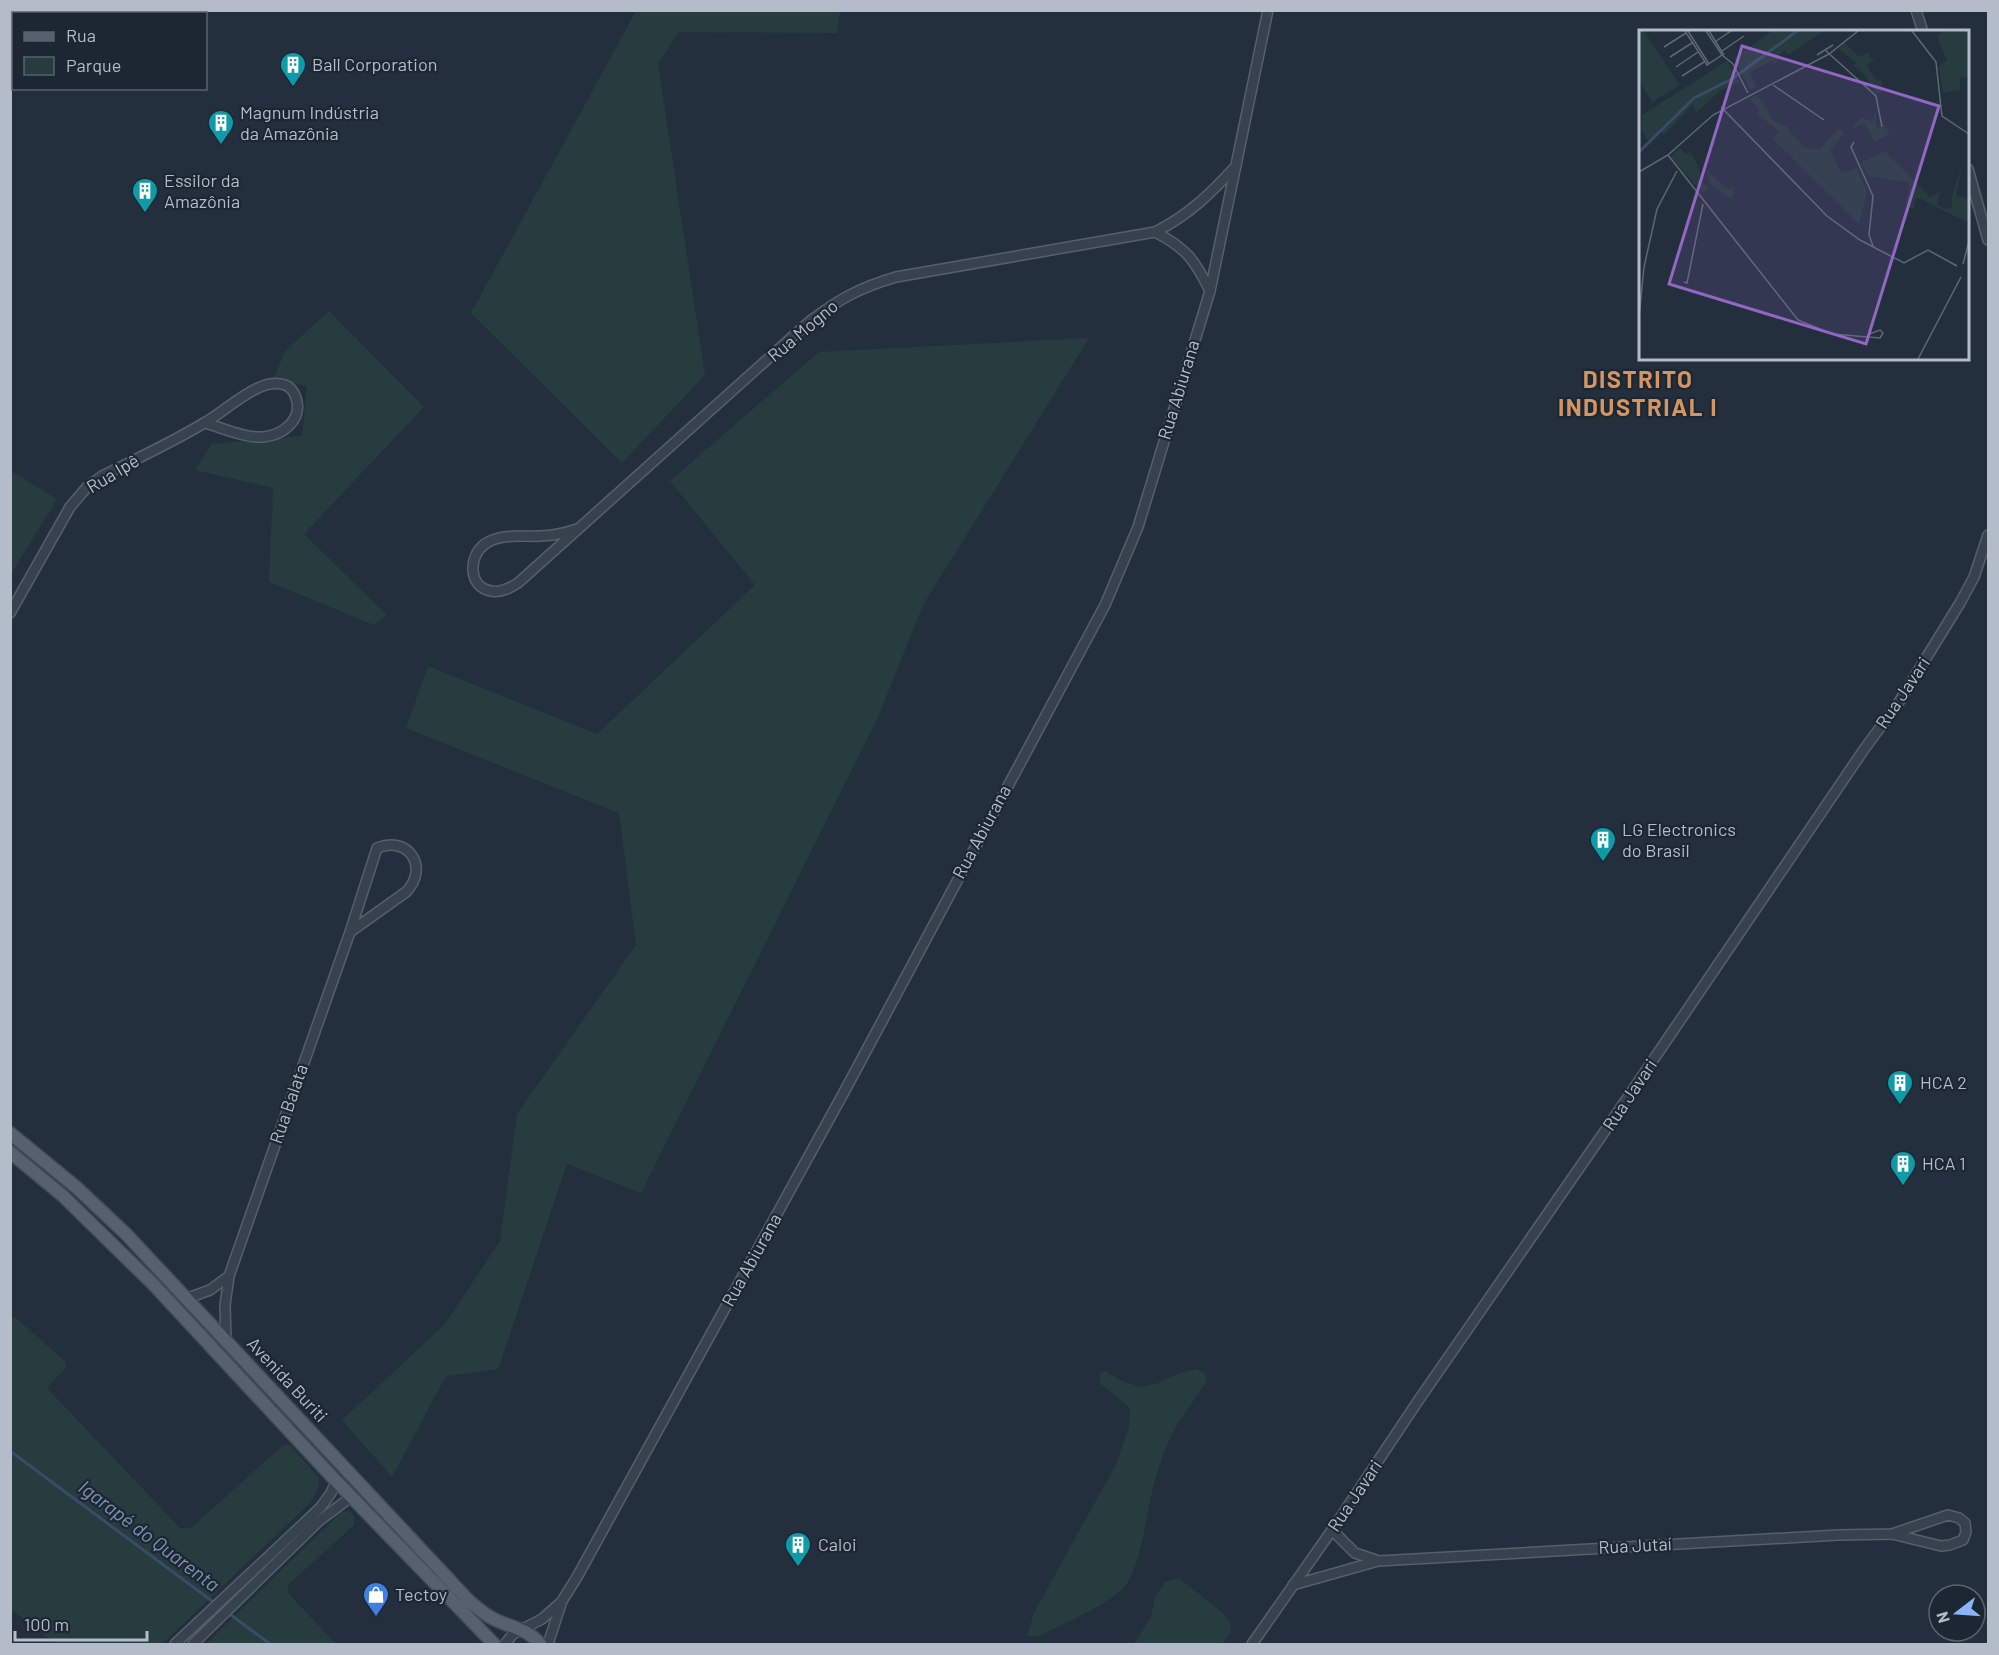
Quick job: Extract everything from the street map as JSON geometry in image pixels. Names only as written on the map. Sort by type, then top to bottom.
[{"type":"main road","name":"Avenida Buriti","points":[[10,1133],[126,1234],[470,1602],[496,1620],[529,1633],[540,1644]]},
{"type":"main road","name":"Avenida Buriti","points":[[10,1152],[63,1196],[153,1284],[351,1497],[494,1644]]},
{"type":"street","name":"Rua Abiurana","points":[[548,1644],[562,1601],[816,1144],[1105,605],[1138,526],[1210,291],[1268,10]]},
{"type":"street","points":[[1916,10],[1922,30]]},
{"type":"street","name":"Rua Mogno","points":[[577,529],[542,536],[512,536],[486,543],[477,551],[473,561],[473,573],[477,583],[483,589],[493,592],[518,584],[810,321],[847,295],[896,277],[1155,232],[1191,211],[1237,166]]},
{"type":"street","points":[[1969,172],[1989,240]]},
{"type":"street","points":[[1155,232],[1185,250],[1198,267],[1210,291]]},
{"type":"street","name":"Rua Ipê","points":[[10,613],[70,507],[87,487],[205,423],[238,399],[265,386],[277,383],[288,386],[294,392],[298,402],[293,422],[277,434],[265,437],[245,435],[205,423]]},
{"type":"street","name":"Rua Javari","points":[[1252,1644],[1865,748],[1899,702],[1974,578],[1989,535]]},
{"type":"street","name":"Rua Balata","points":[[226,1339],[225,1305],[229,1276],[350,932],[377,848],[397,845],[405,849],[417,864],[416,879],[413,884],[406,892],[350,932]]},
{"type":"street","points":[[188,1298],[210,1290],[229,1276]]},
{"type":"street","points":[[193,1644],[214,1616],[320,1508],[332,1493],[336,1481]]},
{"type":"street","points":[[234,1596],[319,1521],[351,1497]]},
{"type":"street","name":"Rua Jutaí","points":[[1293,1585],[1378,1561],[1828,1535],[1892,1534],[1941,1546],[1963,1540],[1966,1532],[1965,1523],[1959,1518],[1948,1515],[1892,1534]]},
{"type":"street","name":"Rua Jutaí","points":[[1332,1530],[1355,1553],[1378,1561]]},
{"type":"street","name":"Rua Abiurana","points":[[505,1644],[508,1638],[542,1619],[562,1601]]},
{"type":"street","points":[[175,1644],[214,1616]]},
{"type":"green space","points":[[636,11],[840,11],[837,33],[679,32],[658,64],[705,375],[622,463],[471,313]]},
{"type":"green space","points":[[329,311],[424,407],[304,534],[387,615],[374,625],[269,582],[273,488],[195,470],[212,444],[302,436],[307,386],[274,378],[285,351]]},
{"type":"green space","points":[[1089,338],[923,605],[878,717],[641,1193],[567,1164],[498,1369],[446,1376],[392,1477],[342,1420],[445,1324],[500,1241],[517,1114],[636,945],[619,813],[406,728],[428,666],[597,734],[755,585],[670,481],[819,352]]},
{"type":"green space","points":[[10,471],[57,499],[11,574]]},
{"type":"green space","points":[[10,1317],[15,1317],[66,1362],[66,1368],[48,1386],[49,1390],[180,1528],[191,1528],[283,1445],[290,1445],[319,1478],[319,1485],[311,1502],[162,1644],[56,1644],[11,1609]]},
{"type":"green space","points":[[1195,1369],[1205,1373],[1207,1380],[1175,1428],[1166,1447],[1153,1485],[1136,1564],[1124,1587],[1107,1601],[1071,1621],[1037,1637],[1027,1636],[1034,1613],[1115,1466],[1129,1428],[1130,1408],[1101,1384],[1099,1374],[1105,1371],[1122,1381],[1140,1387],[1159,1383],[1177,1374]]},
{"type":"green space","points":[[349,1511],[354,1516],[354,1525],[288,1585],[288,1593],[336,1644],[206,1644],[341,1512]]},
{"type":"green space","points":[[1179,1578],[1225,1615],[1230,1623],[1231,1631],[1222,1644],[1131,1644],[1136,1641],[1151,1617],[1155,1598],[1165,1582]]},
{"type":"waterway","name":"Igarapé do Quarenta","points":[[10,1451],[270,1644]]},
{"type":"place","name":"Ball Corporation","points":[[293,88]]},
{"type":"place","name":"Magnum Indústria da Amazônia","points":[[221,146]]},
{"type":"place","name":"Essilor da Amazônia","points":[[145,214]]},
{"type":"place","name":"LG Electronics do Brasil","points":[[1603,863]]},
{"type":"place","name":"HCA 2","points":[[1900,1106]]},
{"type":"place","name":"HCA 1","points":[[1903,1187]]},
{"type":"place","name":"Caloi","points":[[798,1568]]},
{"type":"place","name":"Tectoy","points":[[376,1618]]},
{"type":"district","name":"DISTRITO INDUSTRIAL I","points":[[1638,394]]}]
